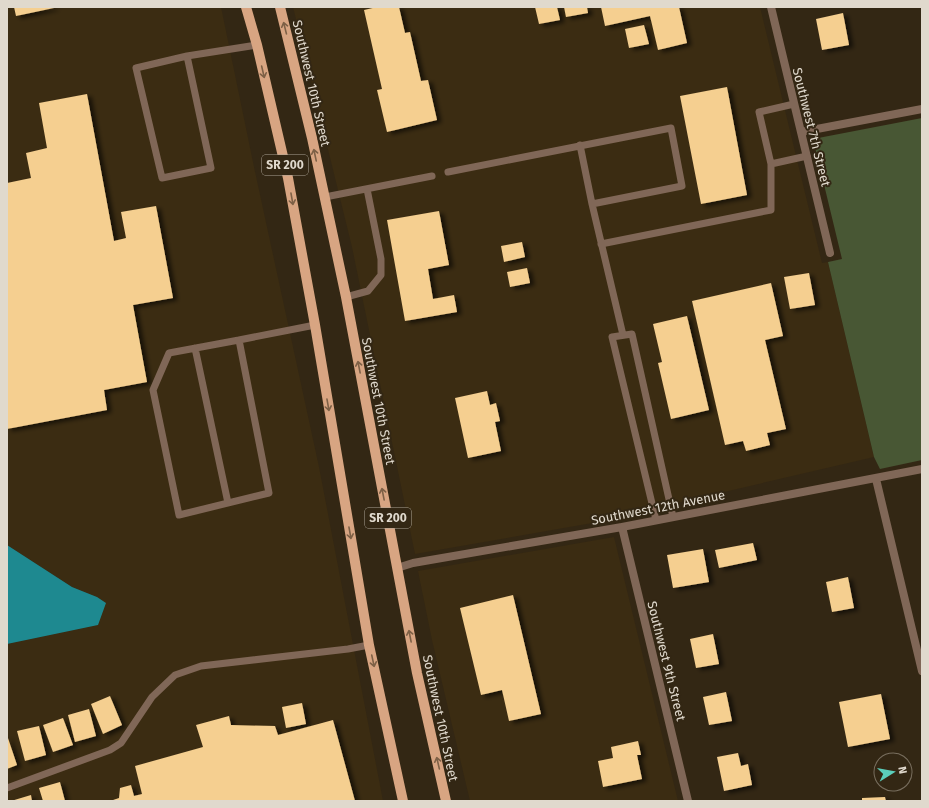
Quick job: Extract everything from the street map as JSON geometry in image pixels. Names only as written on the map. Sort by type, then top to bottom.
[{"type":"main road","name":"SR 200","points":[[246,7],[257,45],[288,178],[315,325],[369,645],[402,801]]},
{"type":"main road","name":"Southwest 10th Street","points":[[280,7],[325,197],[346,296],[417,672],[446,801]]},
{"type":"street","name":"Southwest 7th Street","points":[[771,7],[830,253]]},
{"type":"street","points":[[801,132],[922,109]]},
{"type":"street","name":"Southwest 12th Avenue","points":[[397,568],[413,563],[622,527],[922,469]]},
{"type":"street","points":[[876,479],[922,671]]},
{"type":"street","name":"Southwest 9th Street","points":[[622,527],[688,801]]},
{"type":"lane","points":[[187,56],[211,168],[162,178],[136,68],[187,56],[257,45]]},
{"type":"lane","points":[[601,244],[771,210],[771,164],[759,112],[794,104]]},
{"type":"lane","points":[[448,172],[671,128],[682,186],[592,204]]},
{"type":"lane","points":[[580,146],[601,244],[623,335]]},
{"type":"lane","points":[[771,164],[807,156]]},
{"type":"lane","points":[[325,197],[432,176]]},
{"type":"lane","points":[[346,296],[368,292],[381,276],[381,259],[367,189]]},
{"type":"lane","points":[[239,340],[269,493],[179,515],[152,390],[169,353],[315,325]]},
{"type":"lane","points":[[656,520],[612,337],[632,334],[672,517]]},
{"type":"lane","points":[[196,348],[228,503]]},
{"type":"lane","points":[[7,788],[110,750],[121,743],[152,697],[175,676],[201,666],[348,649],[369,645]]},
{"type":"shaded area","points":[[7,7],[221,7],[319,467],[383,801],[7,801],[7,644],[98,625],[97,597],[72,587],[7,545]]},
{"type":"shaded area","points":[[293,7],[760,7],[822,263],[828,262],[874,457],[621,516],[621,518],[415,554],[352,247]]},
{"type":"shaded area","points":[[614,537],[678,801],[470,801],[432,640],[418,571]]},
{"type":"green space","points":[[922,118],[922,460],[880,469],[874,457],[828,262],[842,259],[813,139]]},
{"type":"water","points":[[7,545],[72,587],[97,597],[106,603],[98,625],[7,644]]},
{"type":"building","points":[[14,7],[54,7],[54,8],[16,16]]},
{"type":"building","points":[[377,7],[399,7],[405,33],[410,32],[421,81],[428,80],[437,120],[387,132],[377,90],[382,89],[364,10]]},
{"type":"building","points":[[535,7],[557,7],[560,20],[539,24]]},
{"type":"building","points":[[564,7],[587,7],[588,13],[566,17]]},
{"type":"building","points":[[601,7],[679,7],[687,43],[658,50],[650,16],[605,26]]},
{"type":"building","points":[[843,13],[849,45],[822,50],[816,19]]},
{"type":"building","points":[[644,25],[649,44],[629,48],[625,29]]},
{"type":"building","points":[[727,87],[747,195],[701,204],[680,96]]},
{"type":"building","points":[[87,94],[114,241],[126,238],[121,212],[156,206],[173,298],[133,305],[147,382],[104,390],[107,410],[7,429],[7,183],[31,178],[26,153],[47,148],[39,103]]},
{"type":"building","points":[[439,211],[449,265],[428,269],[433,299],[454,295],[457,312],[405,321],[387,220]]},
{"type":"building","points":[[522,242],[525,257],[504,262],[501,246]]},
{"type":"building","points":[[527,268],[530,283],[510,287],[507,272]]},
{"type":"building","points":[[809,273],[815,305],[790,309],[784,277]]},
{"type":"building","points":[[771,283],[783,336],[765,340],[786,429],[767,433],[770,445],[746,451],[743,441],[725,445],[692,301]]},
{"type":"building","points":[[687,316],[709,410],[671,419],[658,363],[662,362],[653,324]]},
{"type":"building","points":[[487,391],[490,405],[496,403],[500,421],[495,422],[501,451],[468,458],[455,398]]},
{"type":"building","points":[[753,543],[757,560],[719,568],[715,550]]},
{"type":"building","points":[[703,549],[709,582],[673,588],[667,555]]},
{"type":"building","points":[[848,577],[854,608],[832,612],[826,582]]},
{"type":"building","points":[[513,595],[541,714],[509,721],[502,690],[481,695],[460,608]]},
{"type":"building","points":[[713,634],[719,664],[696,668],[690,639]]},
{"type":"building","points":[[726,692],[732,721],[709,725],[703,697]]},
{"type":"building","points":[[881,694],[890,739],[848,747],[839,702]]},
{"type":"building","points":[[110,696],[122,725],[103,734],[91,704]]},
{"type":"building","points":[[302,703],[306,724],[286,728],[282,707]]},
{"type":"building","points":[[89,709],[96,736],[75,742],[68,715]]},
{"type":"building","points":[[229,716],[231,725],[275,726],[278,735],[333,720],[355,801],[110,801],[119,798],[120,788],[131,785],[134,796],[142,794],[135,766],[203,747],[196,725]]},
{"type":"building","points":[[63,718],[73,745],[53,752],[43,725]]},
{"type":"building","points":[[39,726],[46,755],[25,761],[17,731]]},
{"type":"building","points":[[7,735],[17,765],[7,769]]},
{"type":"building","points":[[638,741],[641,755],[637,755],[642,779],[603,787],[598,761],[613,758],[611,747]]},
{"type":"building","points":[[738,753],[741,766],[748,764],[752,785],[724,791],[717,757]]},
{"type":"building","points":[[60,782],[65,801],[43,801],[39,788]]},
{"type":"building","points":[[31,795],[32,801],[11,801]]},
{"type":"building","points":[[885,797],[886,801],[862,801],[862,798]]}]
